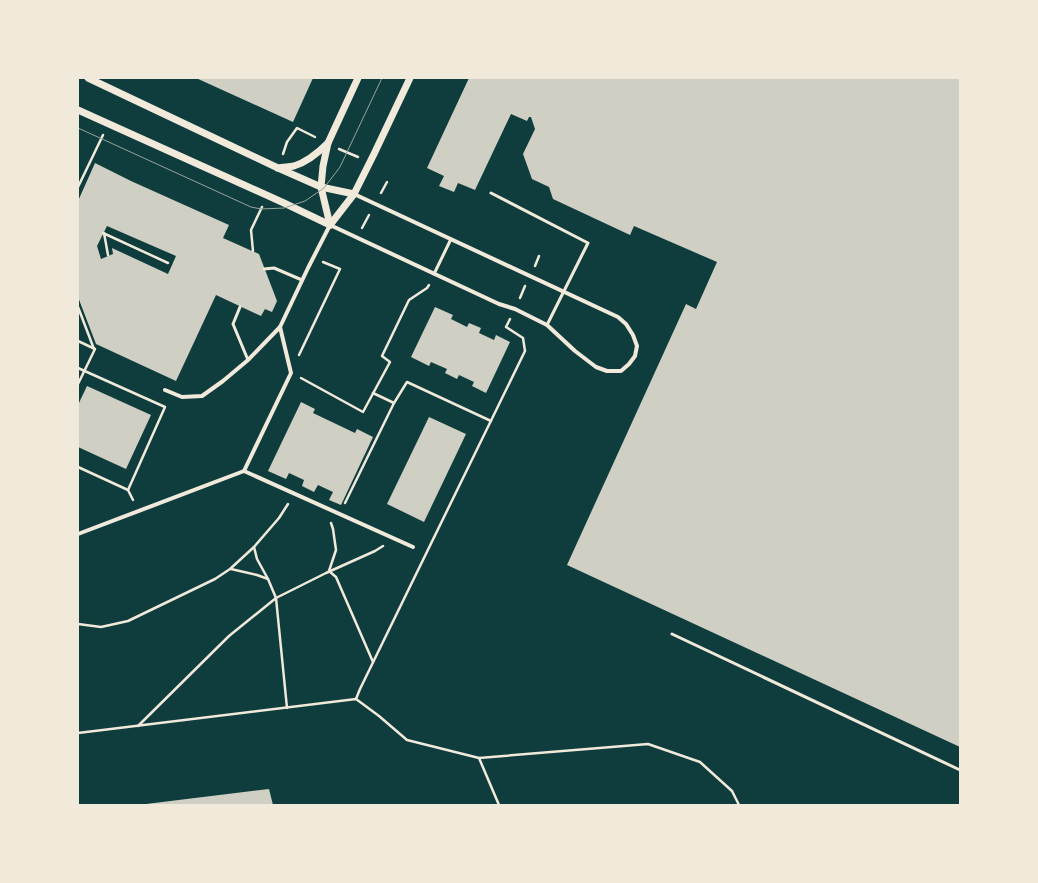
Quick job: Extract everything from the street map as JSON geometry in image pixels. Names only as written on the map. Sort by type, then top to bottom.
[{"type":"street","points":[[78,110],[284,203],[499,304],[515,309],[547,325],[575,351],[596,366],[607,371],[621,371],[635,356],[637,346],[633,335],[626,324],[618,317],[354,194],[321,187],[278,168],[88,78]]},
{"type":"street","points":[[330,225],[321,187],[323,166],[328,143],[358,78]]},
{"type":"street","points":[[165,390],[182,397],[202,396],[248,360],[280,327],[330,225],[354,194],[410,78]]},
{"type":"street","points":[[278,168],[294,166],[308,160],[328,143]]},
{"type":"street","points":[[78,534],[244,471],[291,373],[280,327]]},
{"type":"street","points":[[244,471],[413,547]]},
{"type":"lane","points":[[491,193],[588,243],[547,325]]},
{"type":"lane","points":[[434,274],[451,239]]},
{"type":"lane","points":[[264,269],[274,268],[302,280]]},
{"type":"lane","points":[[240,307],[233,324],[248,360]]},
{"type":"lane","points":[[672,634],[960,770]]},
{"type":"path","points":[[78,187],[88,166]]},
{"type":"path","points":[[356,238],[387,182]]},
{"type":"path","points":[[251,230],[252,251]]},
{"type":"path","points":[[108,256],[103,233],[168,263]]},
{"type":"path","points":[[356,699],[526,351],[523,338],[506,327],[539,256]]},
{"type":"path","points":[[323,262],[340,269],[291,373],[363,412],[390,362],[382,356],[409,300],[427,288],[434,274]]},
{"type":"path","points":[[78,307],[94,349],[78,384]]},
{"type":"path","points":[[78,341],[94,349]]},
{"type":"path","points":[[78,368],[165,408],[128,490]]},
{"type":"path","points":[[340,514],[394,403],[407,382],[491,421]]},
{"type":"path","points":[[374,393],[394,403]]},
{"type":"path","points":[[78,467],[128,490],[138,512]]},
{"type":"path","points":[[78,624],[101,627],[128,621],[216,579],[230,569],[254,547],[279,518],[295,494]]},
{"type":"path","points":[[326,508],[333,530],[336,550],[329,571]]},
{"type":"path","points":[[138,726],[229,636],[276,598],[329,571],[375,551],[394,538]]},
{"type":"path","points":[[254,547],[257,559],[276,598],[287,708]]},
{"type":"path","points":[[230,569],[268,579]]},
{"type":"path","points":[[329,571],[336,577],[373,662]]},
{"type":"path","points":[[78,733],[356,699],[407,740],[479,758],[648,744],[700,762],[732,791],[739,805]]},
{"type":"path","points":[[479,758],[499,805]]},
{"type":"building","points":[[196,78],[313,78],[293,122]]},
{"type":"building","points":[[469,78],[960,78],[960,747],[567,565],[686,304],[696,309],[717,262],[634,226],[630,235],[553,199],[549,187],[532,179],[523,154],[535,129],[531,117],[529,117],[527,121],[511,114],[475,190],[458,183],[454,192],[439,186],[444,176],[427,168]]},
{"type":"building","points":[[95,163],[131,181],[229,225],[223,238],[259,254],[277,301],[272,312],[265,309],[261,316],[216,295],[176,381],[96,344],[78,297],[78,201]],"holes":[[[107,226],[176,256],[168,274],[112,248],[113,254],[101,259],[97,246]]]},
{"type":"building","points":[[435,307],[453,315],[451,319],[467,327],[469,323],[481,328],[479,333],[494,340],[496,335],[510,342],[486,393],[472,386],[474,382],[459,375],[457,379],[445,373],[447,369],[431,362],[429,366],[411,357]]},
{"type":"building","points":[[87,386],[151,415],[126,469],[78,447],[78,405]]},
{"type":"building","points":[[301,402],[315,409],[313,413],[355,433],[357,429],[373,437],[341,505],[329,500],[333,492],[318,485],[314,492],[302,486],[304,480],[289,473],[286,479],[268,471]]},
{"type":"building","points":[[429,417],[466,434],[424,522],[387,504]]},
{"type":"building","points":[[269,789],[273,805],[146,805],[146,804]]},
{"type":"tram line","points":[[78,128],[251,207],[261,209],[284,208],[305,201],[324,188],[340,167],[382,78]]}]
